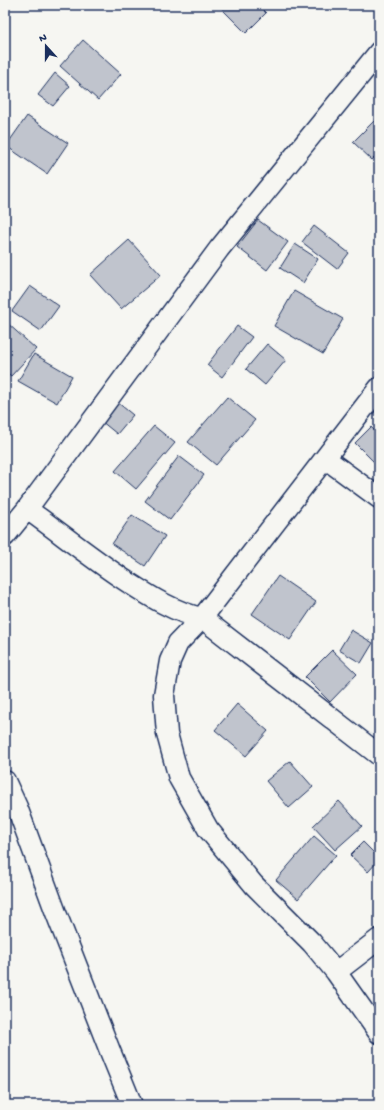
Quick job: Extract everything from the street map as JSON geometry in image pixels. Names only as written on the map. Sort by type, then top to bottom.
[{"type":"street","points":[[5,536],[27,509],[219,249],[379,52]]},
{"type":"street","points":[[379,388],[326,459],[202,618],[178,644],[170,661],[164,695],[167,734],[179,778],[208,829],[254,885],[312,943],[336,972],[379,1033]]},
{"type":"street","points":[[326,459],[379,498]]},
{"type":"street","points":[[27,509],[105,567],[149,596],[186,615],[202,618],[379,755]]},
{"type":"street","points":[[5,781],[17,807],[56,913],[132,1105]]},
{"type":"street","points":[[336,972],[379,939]]},
{"type":"building","points":[[226,5],[258,5],[266,13],[246,33],[222,9]]},
{"type":"building","points":[[83,40],[121,74],[98,100],[60,66]]},
{"type":"building","points":[[55,73],[70,86],[53,106],[38,95]]},
{"type":"building","points":[[27,116],[68,143],[47,174],[6,146]]},
{"type":"building","points":[[379,116],[379,153],[372,160],[353,142]]},
{"type":"building","points":[[258,220],[288,242],[267,270],[237,247]]},
{"type":"building","points":[[314,226],[349,253],[337,269],[302,242]]},
{"type":"building","points":[[129,240],[161,275],[121,309],[90,275]]},
{"type":"building","points":[[295,244],[318,259],[303,283],[280,268]]},
{"type":"building","points":[[30,286],[59,306],[41,331],[12,311]]},
{"type":"building","points":[[294,291],[343,319],[323,354],[274,326]]},
{"type":"building","points":[[6,322],[36,349],[11,376],[5,371]]},
{"type":"building","points":[[237,326],[252,337],[222,377],[207,365]]},
{"type":"building","points":[[267,344],[286,360],[265,385],[246,369]]},
{"type":"building","points":[[34,354],[72,376],[57,403],[18,381]]},
{"type":"building","points":[[227,397],[255,420],[216,465],[188,442]]},
{"type":"building","points":[[117,402],[133,415],[117,434],[101,421]]},
{"type":"building","points":[[154,426],[175,443],[136,489],[115,471]]},
{"type":"building","points":[[371,427],[379,435],[379,467],[355,443]]},
{"type":"building","points":[[179,456],[204,475],[170,520],[145,501]]},
{"type":"building","points":[[132,515],[165,536],[145,566],[112,544]]},
{"type":"building","points":[[278,576],[316,602],[290,640],[252,614]]},
{"type":"building","points":[[351,630],[373,643],[361,663],[339,650]]},
{"type":"building","points":[[332,650],[357,674],[330,702],[305,677]]},
{"type":"building","points":[[237,704],[268,731],[246,756],[215,730]]},
{"type":"building","points":[[290,761],[313,787],[289,808],[266,781]]},
{"type":"building","points":[[339,801],[362,826],[335,850],[313,826]]},
{"type":"building","points":[[314,836],[336,855],[298,899],[276,880]]},
{"type":"building","points":[[363,842],[379,858],[379,860],[368,872],[350,855]]}]
